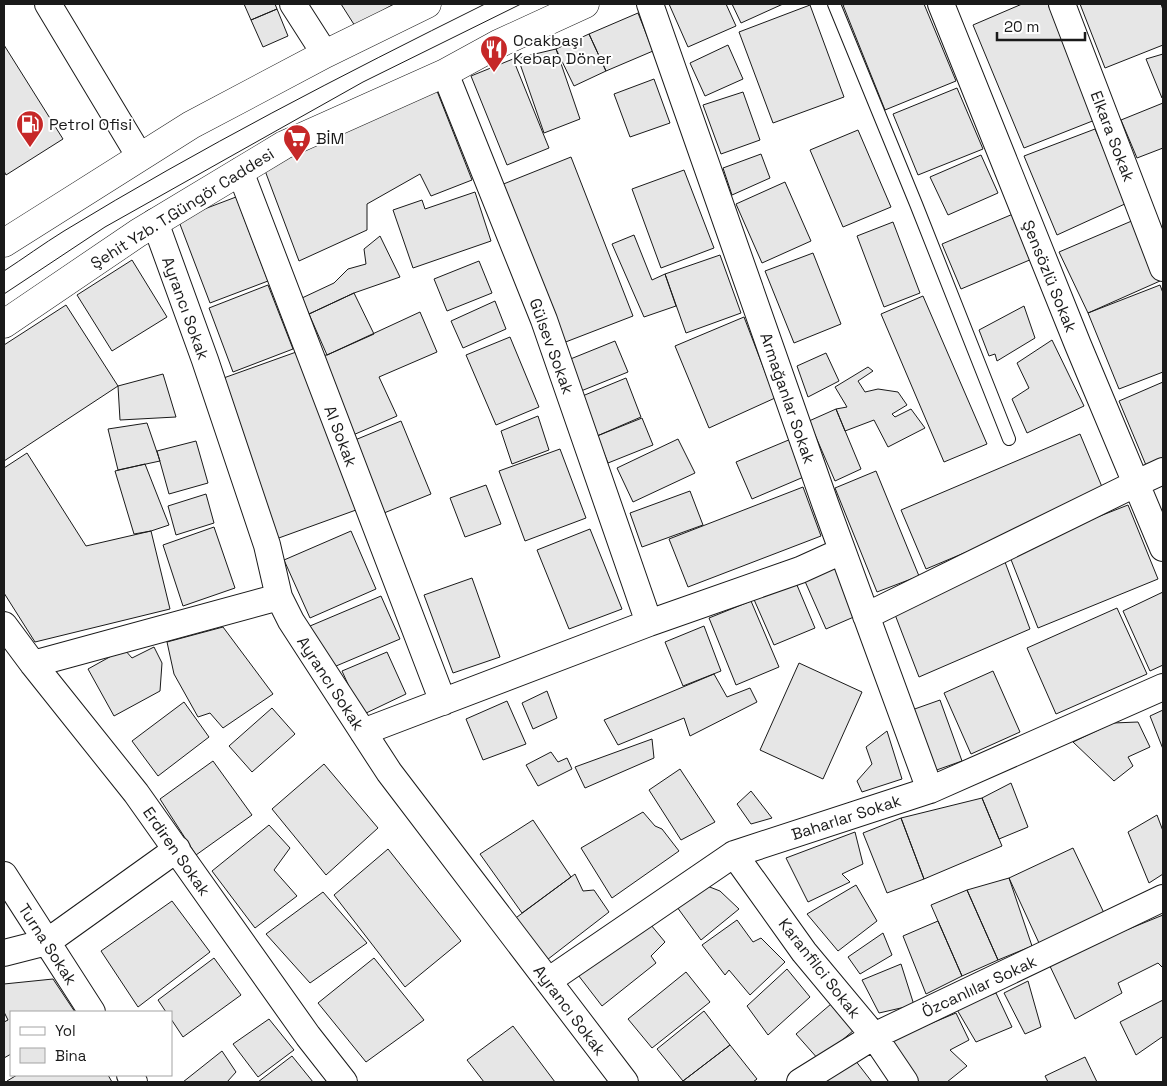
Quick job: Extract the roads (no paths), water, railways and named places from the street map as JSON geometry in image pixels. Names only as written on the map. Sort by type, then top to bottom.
[{"type":"main road","points":[[4,243],[191,125],[325,54],[427,4]]},
{"type":"main road","name":"Şehit Yzb. T.Güngör Caddesi","points":[[4,324],[155,222],[284,145],[445,73],[498,44],[585,4]]},
{"type":"street","points":[[48,4],[140,157]]},
{"type":"street","points":[[293,4],[325,54]]},
{"type":"street","name":"Armağanlar Sokak","points":[[650,4],[842,551],[930,790]]},
{"type":"street","name":"Şensözlü Sokak","points":[[941,4],[1078,345],[1163,548]]},
{"type":"street","name":"Elkara Sokak","points":[[1062,4],[1163,268]]},
{"type":"street","name":"Gülsev Sokak","points":[[445,73],[544,320],[649,623]]},
{"type":"street","name":"Al Sokak","points":[[240,171],[443,702]]},
{"type":"street","name":"Ayrancı Sokak","points":[[155,222],[205,360],[267,545],[279,597],[292,621],[389,772],[626,1082]]},
{"type":"street","points":[[866,616],[1163,471]]},
{"type":"street","points":[[363,732],[649,623],[800,570],[842,551]]},
{"type":"street","points":[[33,664],[279,597]]},
{"type":"street","name":"Erdiren Sokak","points":[[4,626],[136,793],[308,1036],[344,1082]]},
{"type":"street","name":"Baharlar Sokak","points":[[548,982],[734,854],[930,790],[1163,687]]},
{"type":"street","points":[[4,953],[47,942],[177,849]]},
{"type":"street","name":"Karanfilci Sokak","points":[[734,854],[804,952],[874,1036],[905,1082]]},
{"type":"street","name":"Turna Sokak","points":[[4,875],[91,1011]]},
{"type":"street","name":"Özcanlılar Sokak","points":[[800,1082],[874,1036],[1163,898]]},
{"type":"lane","points":[[834,4],[1010,439]]},
{"type":"tram line","points":[[4,271],[115,200],[219,141],[485,4]]},
{"type":"tram line","points":[[4,294],[105,227],[363,82],[521,4]]},
{"type":"place","name":"Ocakbaşı Kebap Döner","points":[[494,73]]},
{"type":"place","name":"Petrol Ofisi","points":[[30,148]]},
{"type":"place","name":"BİM","points":[[297,162]]}]
